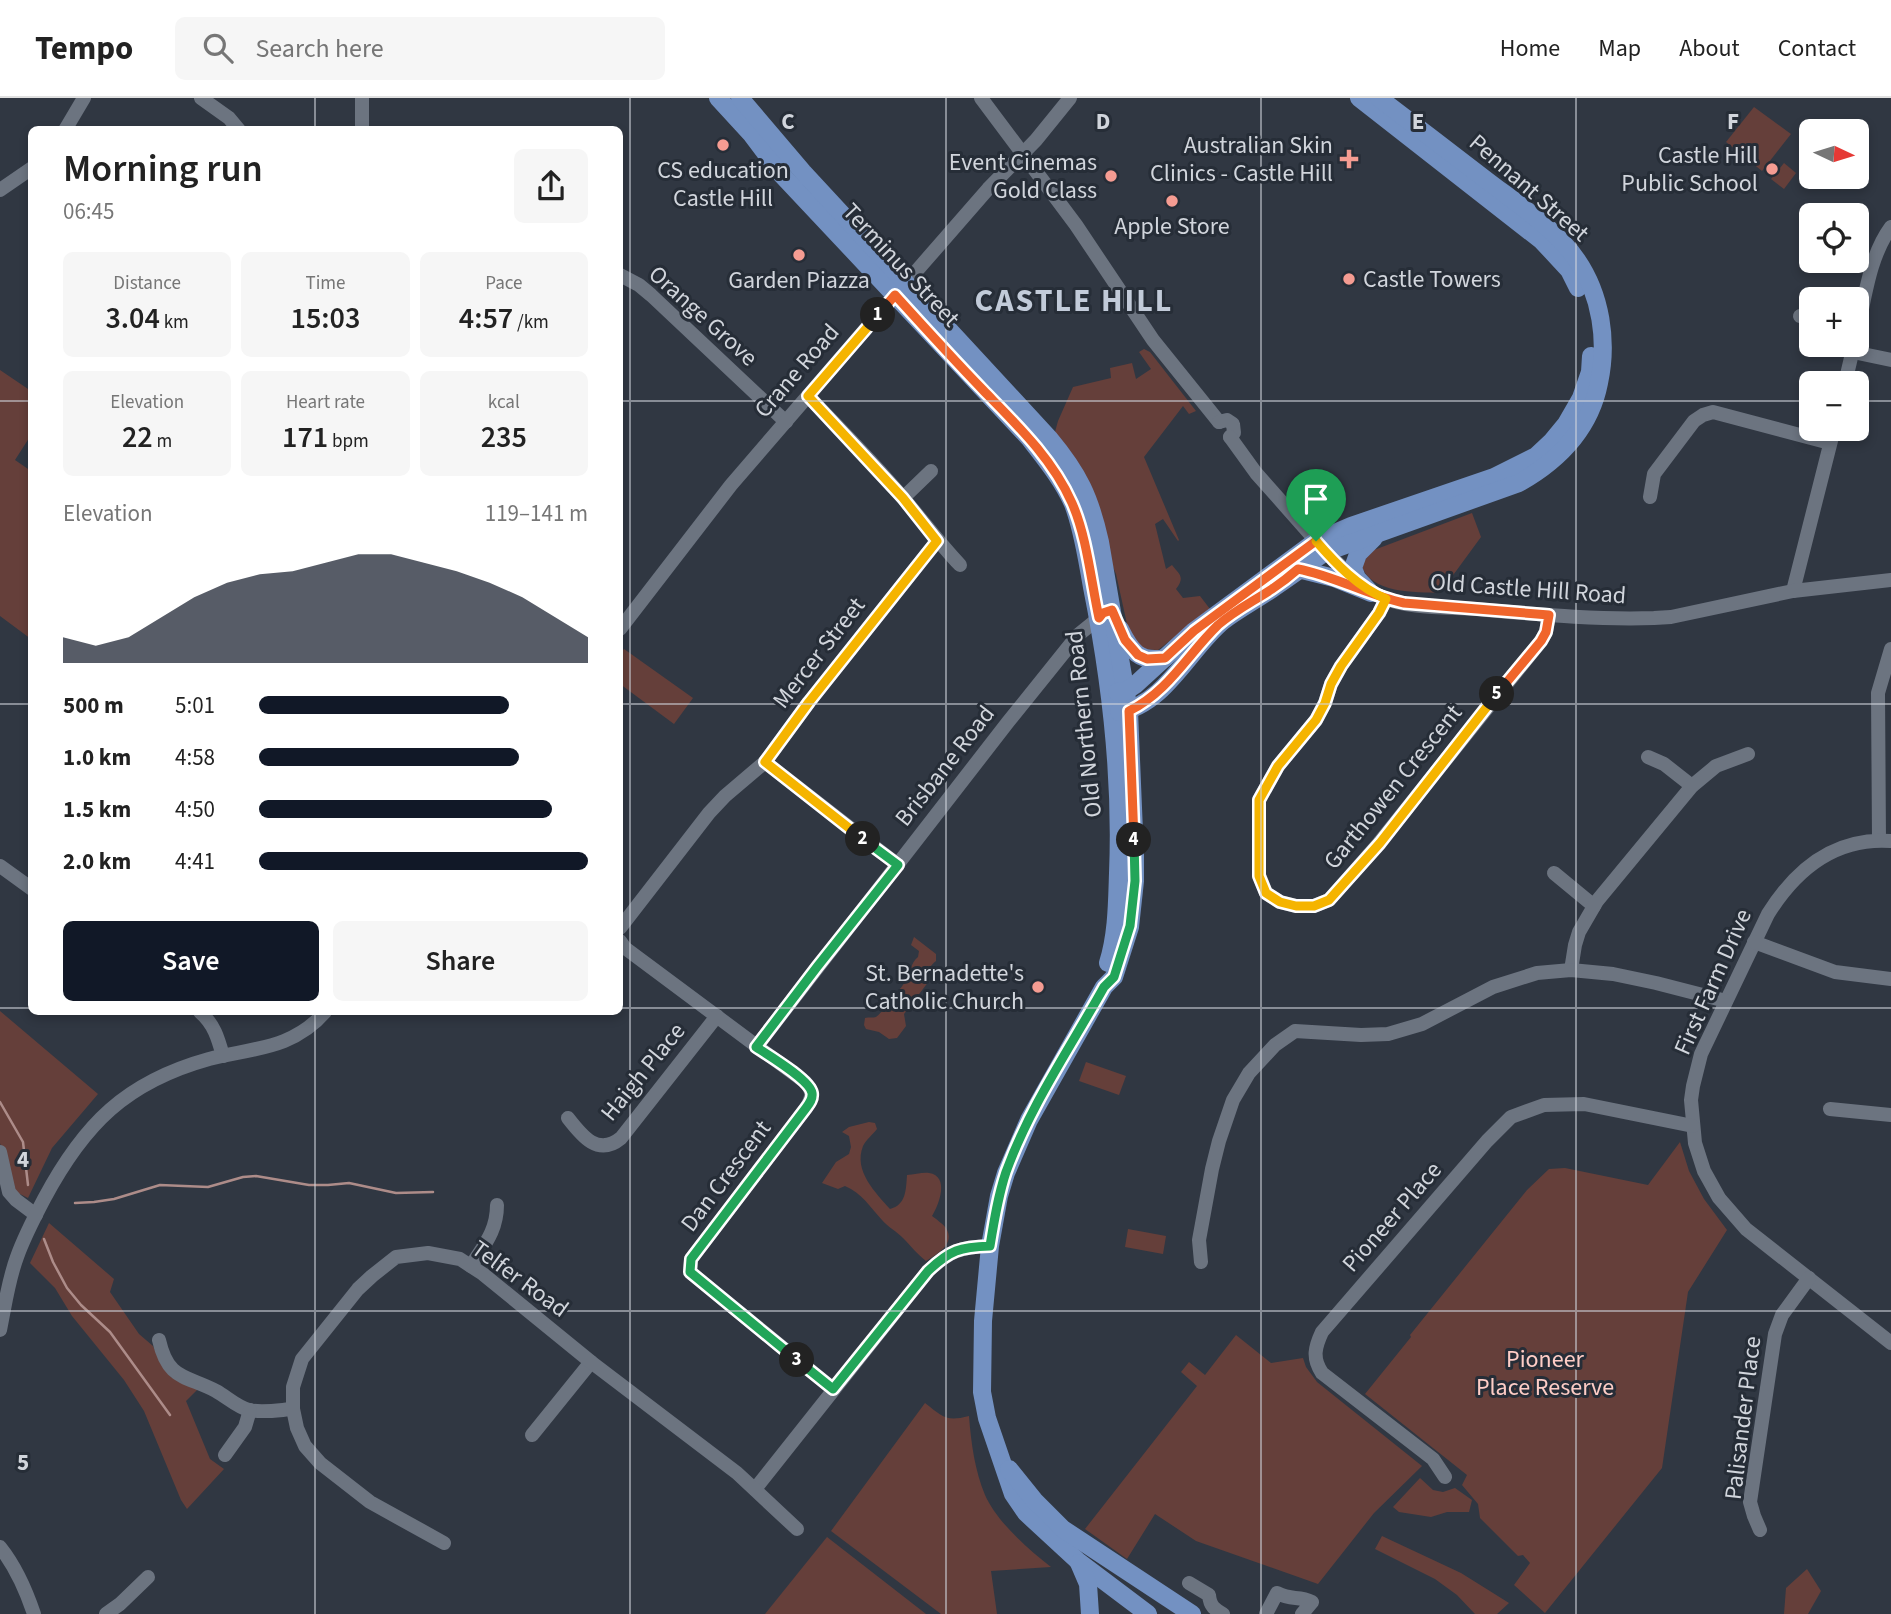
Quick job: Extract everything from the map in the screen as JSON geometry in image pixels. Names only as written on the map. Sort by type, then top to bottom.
[{"type":"main road","name":"Terminus Street","points":[[718,98],[740,121],[782,175],[900,289],[1023,420],[1049,438]]},
{"type":"main road","name":"Terminus Street","points":[[740,98],[900,289]]},
{"type":"main road","name":"Pennant Street","points":[[1321,547],[1352,526],[1494,477],[1536,456],[1566,424],[1581,398],[1590,372],[1592,349],[1590,321],[1581,294],[1569,270],[1555,254],[1360,98]]},
{"type":"main road","name":"Pennant Street","points":[[1321,547],[1380,534],[1519,483],[1537,473],[1555,460],[1573,440],[1592,406],[1601,374],[1603,349],[1599,311],[1588,280],[1577,260],[1558,238],[1522,207],[1379,98]]},
{"type":"main road","name":"Terminus Street","points":[[1023,420],[1050,465]]},
{"type":"main road","name":"Old Northern Road","points":[[1049,438],[1063,455],[1087,495],[1100,542],[1105,614],[1134,818],[1133,905],[1130,926],[1114,977],[1104,987],[1041,1096],[1017,1146],[999,1196],[990,1246],[982,1392],[987,1418],[1013,1494],[1026,1513],[1079,1562],[1146,1613]]},
{"type":"main road","name":"Old Northern Road","points":[[1050,465],[1074,507],[1105,614]]},
{"type":"main road","points":[[1378,596],[1357,578],[1353,568],[1358,555],[1380,534]]},
{"type":"main road","points":[[1121,712],[1154,696],[1221,623],[1246,603],[1272,589],[1321,547]]},
{"type":"main road","points":[[1118,692],[1135,685],[1194,631],[1321,547]]},
{"type":"main road","points":[[1298,569],[1334,578],[1378,596]]},
{"type":"main road","points":[[1105,614],[1138,655],[1147,659],[1165,658]]},
{"type":"main road","name":"Old Northern Road","points":[[1002,1461],[1063,1530],[1192,1614]]},
{"type":"main road","points":[[1079,1562],[1088,1584],[1090,1614]]},
{"type":"main road","points":[[1146,1613],[1161,1595]]},
{"type":"street","points":[[67,126],[84,98]]},
{"type":"street","points":[[201,98],[236,126]]},
{"type":"street","points":[[362,98],[362,126]]},
{"type":"street","points":[[981,98],[1023,153]]},
{"type":"street","name":"Crane Road","points":[[623,625],[731,485],[1070,98]]},
{"type":"street","name":"Old Castle Hill Road","points":[[1023,153],[1076,225],[1127,305],[1219,422],[1217,433],[1224,438],[1230,437],[1256,473],[1346,573],[1378,596],[1420,605],[1632,619],[1671,617],[1793,591],[1891,580]]},
{"type":"street","points":[[0,190],[28,171]]},
{"type":"street","points":[[1868,287],[1880,244],[1891,227]]},
{"type":"street","name":"Orange Grove","points":[[623,277],[651,295],[786,422]]},
{"type":"street","points":[[1869,353],[1891,360]]},
{"type":"street","points":[[808,396],[903,498],[960,565]]},
{"type":"street","points":[[1650,497],[1654,474],[1694,421],[1703,415],[1713,412],[1799,429]]},
{"type":"street","points":[[1793,591],[1831,441]]},
{"type":"street","points":[[903,498],[931,471]]},
{"type":"street","name":"Mercer Street","points":[[765,762],[809,702],[937,541]]},
{"type":"street","name":"Garthowen Crescent","points":[[1378,596],[1379,613],[1341,666],[1316,720],[1278,766],[1259,800],[1259,876],[1266,893],[1280,902],[1296,906],[1314,906],[1329,900],[1380,843],[1541,641],[1546,632],[1549,615]]},
{"type":"street","name":"Brisbane Road","points":[[756,1047],[1078,635],[1105,614]]},
{"type":"street","points":[[1885,840],[1878,692],[1891,649]]},
{"type":"street","points":[[1571,970],[1575,945],[1594,906],[1692,786],[1716,766],[1748,754]]},
{"type":"street","points":[[1648,757],[1664,764],[1692,786]]},
{"type":"street","points":[[623,924],[709,813],[765,762],[898,865]]},
{"type":"street","name":"First Farm Drive","points":[[1885,840],[1853,844],[1823,857],[1797,875],[1782,892],[1768,914],[1701,1054],[1691,1100],[1695,1143],[1704,1171],[1718,1198],[1746,1228],[1891,1343]]},
{"type":"street","points":[[0,866],[28,886]]},
{"type":"street","points":[[1553,873],[1594,906]]},
{"type":"street","points":[[1754,942],[1835,972],[1891,979]]},
{"type":"street","points":[[623,945],[756,1047]]},
{"type":"street","points":[[1201,1262],[1199,1240],[1212,1169],[1233,1100],[1249,1073],[1275,1045],[1295,1031],[1388,1034],[1422,1024],[1493,987],[1537,973],[1571,970],[1612,974],[1726,1001]]},
{"type":"street","points":[[203,1015],[215,1029],[223,1056]]},
{"type":"street","points":[[0,1330],[16,1258],[36,1215],[64,1163],[110,1108],[146,1083],[196,1063],[274,1045],[292,1038],[322,1015]]},
{"type":"street","name":"Haigh Place","points":[[568,1118],[579,1132],[597,1145],[614,1144],[717,1016]]},
{"type":"street","name":"Dan Crescent","points":[[756,1047],[805,1082],[812,1090],[812,1095],[806,1108],[691,1259],[690,1272],[833,1389]]},
{"type":"street","name":"Pioneer Place","points":[[1445,1477],[1433,1459],[1322,1373],[1314,1355],[1322,1332],[1487,1141],[1511,1117],[1544,1105],[1584,1104],[1693,1126]]},
{"type":"street","points":[[1830,1109],[1891,1115]]},
{"type":"street","points":[[0,1152],[9,1192],[36,1215]]},
{"type":"street","points":[[471,1266],[497,1221],[497,1205]]},
{"type":"street","points":[[755,1489],[928,1271],[941,1258],[967,1246],[990,1246]]},
{"type":"street","name":"Telfer Road","points":[[444,1543],[370,1502],[320,1463],[305,1446],[293,1409],[293,1387],[302,1359],[358,1289],[396,1257],[428,1253],[460,1259],[471,1266],[737,1473],[797,1529]]},
{"type":"street","name":"Palisander Place","points":[[1760,1530],[1751,1502],[1775,1334],[1782,1315],[1809,1278]]},
{"type":"street","points":[[159,1340],[162,1356],[170,1368],[181,1376],[217,1391],[239,1406],[250,1410],[293,1409]]},
{"type":"street","points":[[532,1435],[591,1362]]},
{"type":"street","points":[[225,1455],[245,1427],[250,1410]]},
{"type":"street","points":[[0,1547],[14,1567],[34,1614]]},
{"type":"street","points":[[106,1614],[148,1577]]},
{"type":"street","points":[[1189,1583],[1209,1595],[1214,1609],[1223,1614]]},
{"type":"street","points":[[1266,1614],[1277,1593],[1288,1599],[1302,1598],[1312,1602],[1302,1614]]},
{"type":"green space","points":[[1754,107],[1791,134],[1762,171],[1726,142]]},
{"type":"green space","points":[[1784,163],[1796,173],[1784,189],[1771,179]]},
{"type":"green space","points":[[1144,349],[1150,352],[1196,411],[1189,414],[1183,406],[1144,457],[1179,540],[1163,519],[1155,524],[1166,569],[1172,565],[1179,574],[1181,579],[1176,589],[1183,598],[1200,596],[1210,609],[1158,650],[1139,649],[1130,635],[1116,574],[1055,432],[1073,387],[1111,378],[1110,368],[1132,363],[1136,379],[1151,369],[1139,352]]},
{"type":"green space","points":[[0,370],[28,389],[28,440],[15,460],[28,469],[28,637],[0,616]]},
{"type":"green space","points":[[1472,513],[1481,537],[1440,593],[1394,589],[1373,581],[1366,574],[1361,564],[1374,550]]},
{"type":"green space","points":[[623,650],[693,698],[674,724],[623,686]]},
{"type":"green space","points":[[914,937],[936,954],[936,961],[927,973],[926,978],[929,981],[904,1014],[906,1026],[897,1038],[889,1039],[879,1032],[866,1029],[865,1018],[878,1015],[905,982],[913,962],[918,957],[919,951],[911,945]]},
{"type":"green space","points":[[0,1011],[98,1094],[52,1148],[28,1198],[12,1190],[0,1143]]},
{"type":"green space","points":[[1086,1062],[1126,1076],[1119,1095],[1079,1081]]},
{"type":"green space","points":[[875,1123],[877,1129],[863,1146],[863,1173],[890,1209],[902,1200],[907,1175],[929,1173],[939,1179],[940,1198],[932,1216],[946,1228],[949,1239],[944,1248],[926,1261],[856,1192],[845,1186],[838,1189],[822,1183],[836,1162],[849,1154],[849,1136],[842,1132],[849,1127]]},
{"type":"green space","name":"Pioneer Place Reserve","points":[[1680,1142],[1689,1171],[1704,1199],[1727,1230],[1688,1292],[1662,1468],[1545,1613],[1514,1585],[1530,1563],[1523,1555],[1518,1556],[1480,1518],[1478,1504],[1462,1485],[1467,1475],[1365,1394],[1527,1190],[1549,1169],[1565,1168],[1648,1185]]},
{"type":"green space","points":[[49,1223],[114,1279],[110,1292],[139,1334],[153,1346],[171,1377],[199,1388],[186,1401],[210,1459],[224,1469],[187,1509],[144,1411],[124,1380],[72,1316],[55,1288],[30,1263]]},
{"type":"green space","points":[[1128,1229],[1166,1236],[1163,1254],[1125,1247]]},
{"type":"green space","points":[[1236,1335],[1271,1363],[1303,1358],[1317,1382],[1422,1466],[1374,1513],[1318,1584],[1196,1541],[1155,1514],[1127,1559],[1085,1529],[1197,1386],[1181,1372],[1189,1362],[1205,1375]]},
{"type":"green space","points":[[925,1403],[945,1417],[969,1416],[976,1467],[990,1505],[1014,1534],[1051,1567],[991,1571],[997,1614],[941,1614],[831,1531]]},
{"type":"green space","points":[[1420,1478],[1433,1490],[1443,1492],[1455,1488],[1472,1500],[1469,1512],[1447,1512],[1431,1517],[1399,1512],[1393,1507]]},
{"type":"green space","points":[[1382,1536],[1461,1573],[1509,1603],[1497,1614],[1475,1614],[1457,1595],[1435,1579],[1375,1549]]},
{"type":"green space","points":[[827,1537],[926,1614],[765,1614]]},
{"type":"green space","points":[[1807,1569],[1821,1591],[1808,1614],[1784,1614],[1786,1588]]},
{"type":"waterway","points":[[0,1102],[23,1142],[28,1185]]},
{"type":"waterway","points":[[75,1203],[114,1199],[160,1185],[208,1187],[256,1176],[309,1185],[349,1183],[396,1193],[433,1192]]},
{"type":"waterway","points":[[44,1239],[67,1288],[110,1332],[170,1415]]},
{"type":"place","name":"CS education Castle Hill","points":[[723,145]]},
{"type":"place","name":"Australian Skin Clinics - Castle Hill","points":[[1349,159]]},
{"type":"place","name":"Castle Hill Public School","points":[[1772,169]]},
{"type":"place","name":"Event Cinemas Gold Class","points":[[1111,176]]},
{"type":"place","name":"Apple Store","points":[[1172,201]]},
{"type":"place","name":"Garden Piazza","points":[[799,255]]},
{"type":"place","name":"Castle Towers","points":[[1349,279]]},
{"type":"place","name":"St. Bernadette's Catholic Church","points":[[1038,987]]},
{"type":"district","name":"CASTLE HILL","points":[[1074,301]]},
{"type":"route","points":[[1316,541],[1194,631],[1165,658],[1142,658],[1125,640],[1112,610],[1103,613],[1099,618],[1074,507],[1050,465],[1029,438],[895,295],[808,396],[903,498],[937,541],[809,702],[765,762],[898,865],[756,1047],[805,1082],[812,1090],[812,1099],[691,1259],[690,1272],[833,1389],[941,1258],[967,1246],[990,1246],[999,1196],[1017,1146],[1041,1096],[1104,987],[1114,977],[1130,926],[1135,881],[1129,711],[1154,696],[1221,623],[1298,569],[1334,578],[1386,599],[1433,606],[1549,615],[1549,625],[1541,641],[1380,843],[1329,900],[1314,906],[1296,906],[1280,902],[1266,893],[1259,876],[1259,800],[1278,766],[1316,720],[1341,666],[1386,599],[1371,593],[1346,573],[1316,541]]}]
